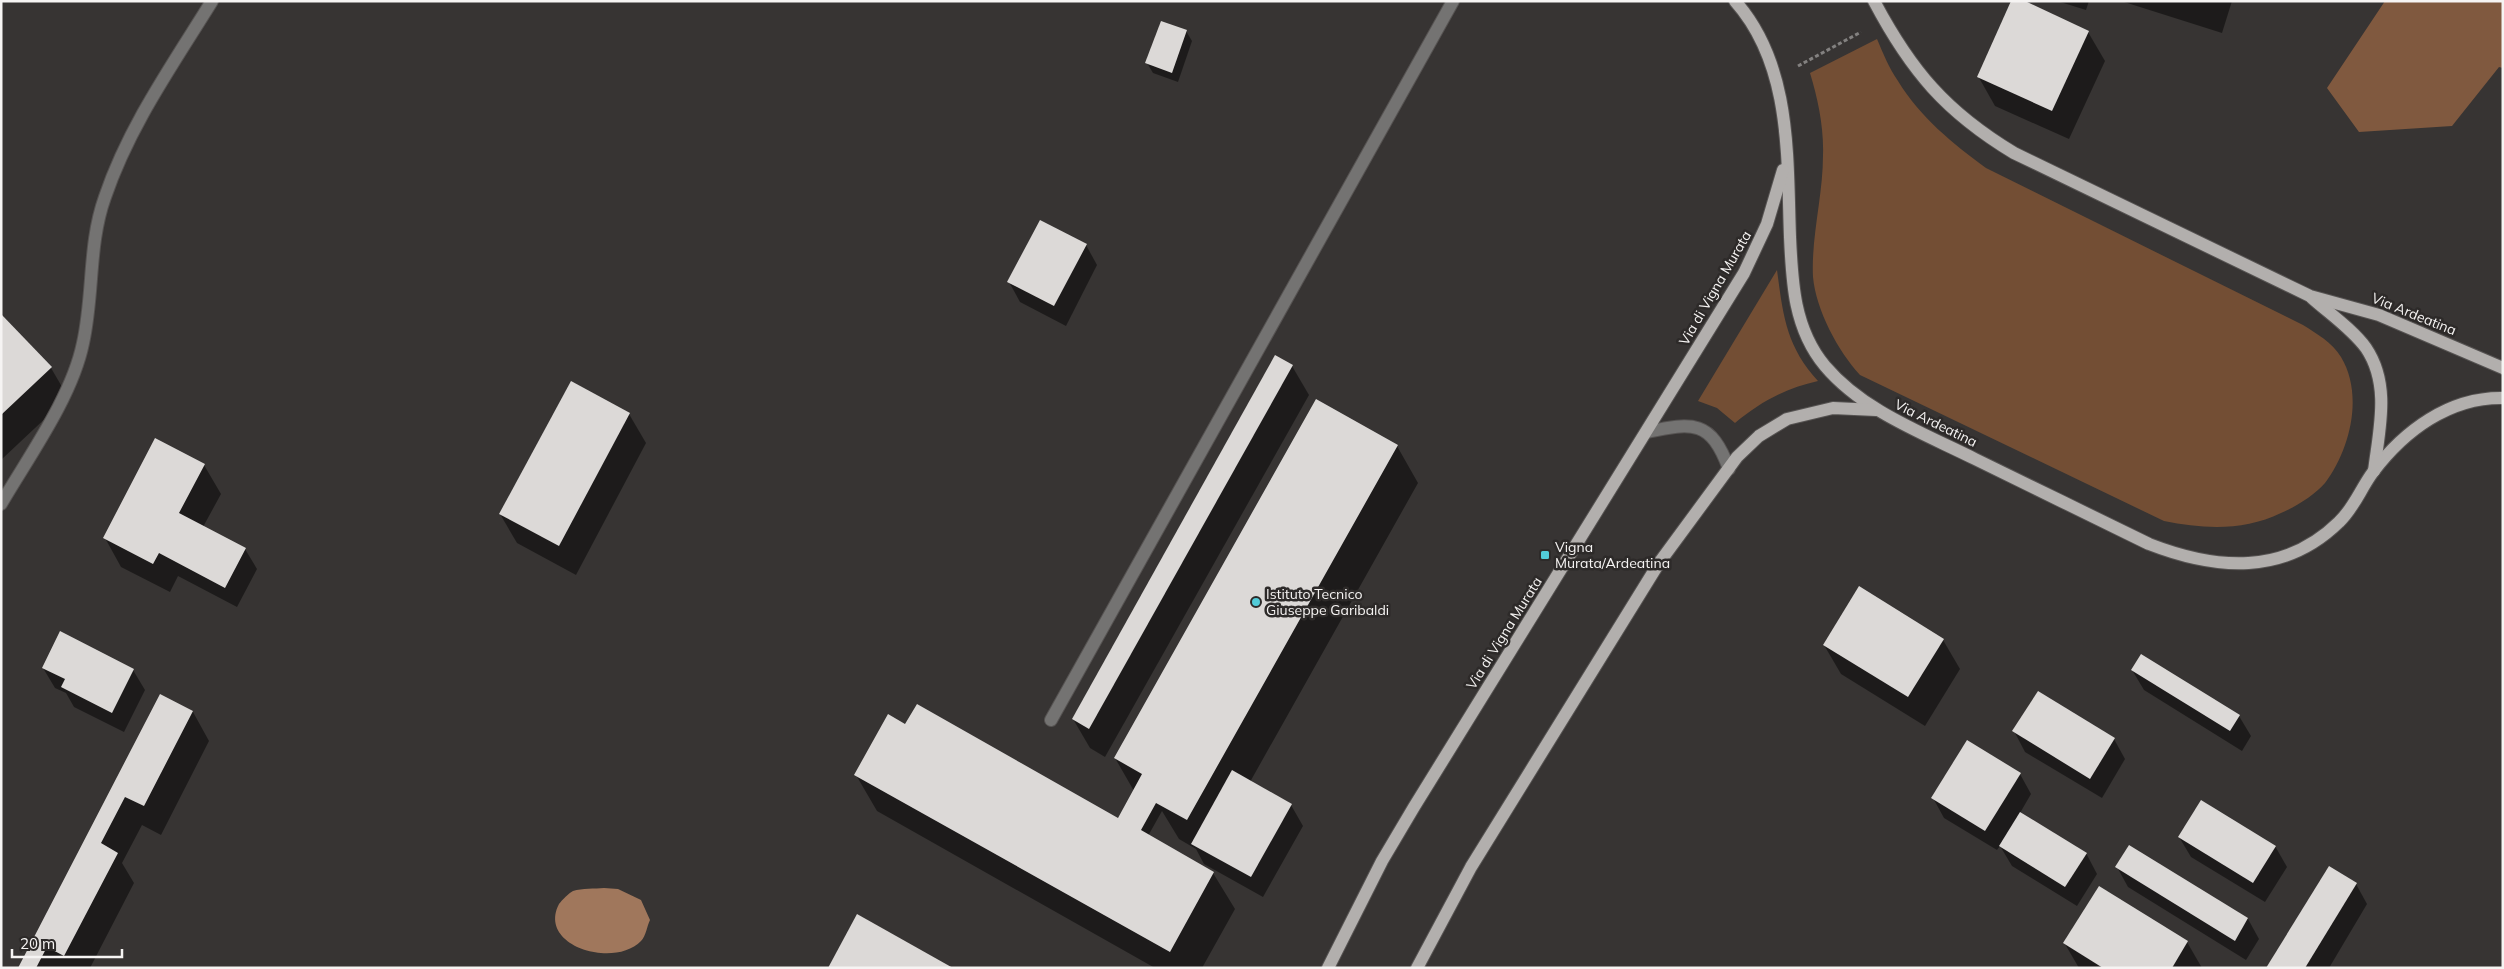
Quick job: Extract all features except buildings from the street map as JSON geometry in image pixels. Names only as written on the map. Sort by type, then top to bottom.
[{"type":"main road","name":"Via Ardeatina","points":[[1735,1],[1745,12],[1758,35],[1776,78],[1783,116],[1793,288],[1800,323],[1806,337],[1825,366],[1876,410],[2149,544],[2179,556],[2215,564],[2264,561],[2286,557],[2304,549],[2340,521],[2374,472],[2403,438],[2429,419],[2459,405],[2481,399],[2503,398]]},
{"type":"main road","name":"Via Ardeatina","points":[[1874,1],[1917,72],[1946,105],[1995,142],[2159,225],[2310,296],[2379,314],[2503,368]]},
{"type":"main road","name":"Via di Vigna Murata","points":[[1328,968],[1382,860],[1591,518],[1647,432],[1727,302],[1754,253],[1775,202],[1786,156]]},
{"type":"main road","name":"Via Ardeatina","points":[[2310,296],[2365,347],[2377,371],[2381,406],[2374,472]]},
{"type":"main road","points":[[1418,968],[1471,867],[1659,563],[1728,469],[1749,445],[1778,424],[1808,412],[1833,408],[1876,410]]},
{"type":"street","points":[[1,504],[64,394],[78,363],[89,309],[93,245],[97,223],[111,179],[142,116],[212,1]]},
{"type":"street","points":[[1051,720],[1453,1]]},
{"type":"street","points":[[1647,432],[1688,426],[1704,430],[1714,438],[1728,469]]},
{"type":"street","points":[[1,485],[18,477]]},
{"type":"path","points":[[1776,78],[1884,20]]},
{"type":"shaded area","points":[[2385,1],[2503,1],[2503,68],[2499,67],[2452,126],[2359,132],[2327,88]]},
{"type":"shaded area","points":[[1877,39],[1892,71],[1916,106],[1937,129],[1986,168],[2303,325],[2333,347],[2341,357],[2348,372],[2352,388],[2353,405],[2347,439],[2341,455],[2334,470],[2321,487],[2310,496],[2281,513],[2253,523],[2238,526],[2209,527],[2164,521],[1860,375],[1844,354],[1829,329],[1815,290],[1813,262],[1821,186],[1823,134],[1816,93],[1810,73]]},
{"type":"shaded area","points":[[1777,270],[1781,301],[1788,329],[1799,355],[1818,381],[1774,397],[1735,423],[1717,408],[1698,401]]},
{"type":"shaded area","points":[[604,888],[618,889],[641,900],[650,920],[643,939],[629,949],[614,953],[597,953],[582,949],[568,942],[559,931],[555,919],[559,904],[571,892]]},
{"type":"place","name":"Vigna Murata/Ardeatina","points":[[1545,555]]},
{"type":"place","name":"Istituto Tecnico Giuseppe Garibaldi","points":[[1256,602]]}]
